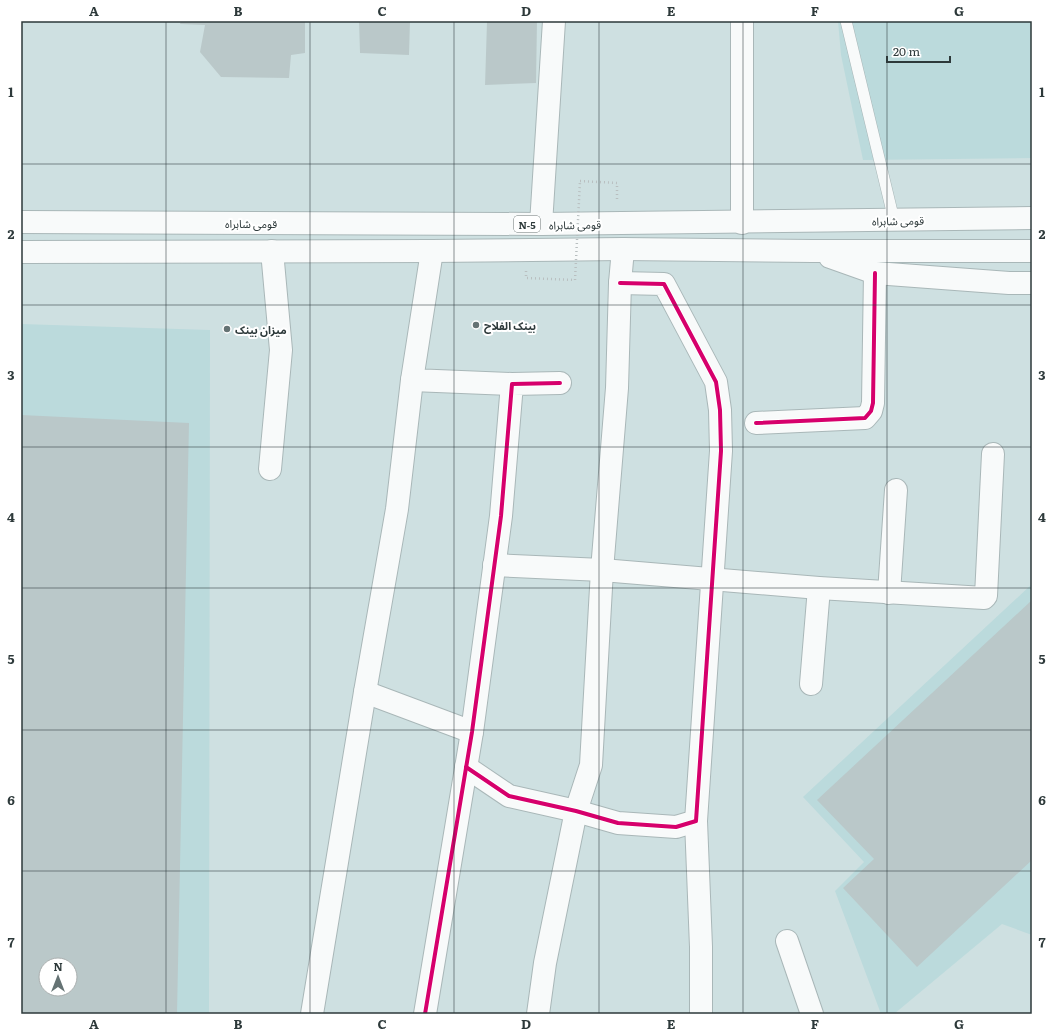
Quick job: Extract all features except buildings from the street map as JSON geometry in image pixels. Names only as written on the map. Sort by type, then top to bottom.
[{"type":"main road","points":[[541,224],[554,21]]},
{"type":"main road","points":[[742,21],[742,223]]},
{"type":"main road","name":"قومی شاہراہ","points":[[21,222],[541,224],[742,223],[1032,218]]},
{"type":"main road","points":[[538,1014],[545,963],[576,811],[591,765],[602,570],[617,388],[620,283],[623,249]]},
{"type":"main road","points":[[21,252],[432,252],[623,249],[813,252],[1032,251]]},
{"type":"main road","points":[[270,469],[281,350],[272,251]]},
{"type":"main road","points":[[312,1014],[397,509],[412,380],[432,252]]},
{"type":"main road","points":[[813,252],[875,273],[1009,283],[1032,283]]},
{"type":"main road","points":[[756,423],[865,418],[871,411],[873,403],[875,273]]},
{"type":"main road","points":[[620,283],[664,284],[716,382],[720,410],[721,451],[696,821],[701,947],[700,1014]]},
{"type":"main road","points":[[412,380],[512,384],[560,383]]},
{"type":"main road","points":[[425,1014],[472,732],[501,516],[512,384]]},
{"type":"main road","points":[[494,565],[602,570],[819,588],[981,598],[986,596],[993,454]]},
{"type":"main road","points":[[889,593],[896,490]]},
{"type":"main road","points":[[811,684],[819,588]]},
{"type":"main road","points":[[365,692],[472,732]]},
{"type":"main road","points":[[466,767],[509,796],[576,811],[618,823],[676,827],[696,821]]},
{"type":"main road","points":[[787,941],[812,1014]]},
{"type":"lane","points":[[846,21],[894,220]]},
{"type":"path","points":[[526,278],[575,280],[580,181],[617,183]]},
{"type":"shaded area","points":[[838,21],[1032,21],[1032,158],[863,160],[841,55]]},
{"type":"shaded area","points":[[21,324],[210,330],[209,1014],[21,1014]]},
{"type":"shaded area","points":[[1032,584],[1032,935],[1002,924],[894,1014],[881,1014],[835,891],[864,862],[803,797]]},
{"type":"cycle path","points":[[756,423],[865,418],[871,411],[873,403],[875,273]]},
{"type":"cycle path","points":[[466,767],[509,796],[576,811],[618,823],[676,827],[696,821],[721,451],[720,410],[716,382],[664,284],[620,283]]},
{"type":"cycle path","points":[[425,1014],[472,732],[501,516],[512,384],[560,383]]},
{"type":"place","name":"بینک الفلاح","points":[[476,325]]},
{"type":"place","name":"میزان بینک","points":[[227,329]]}]
